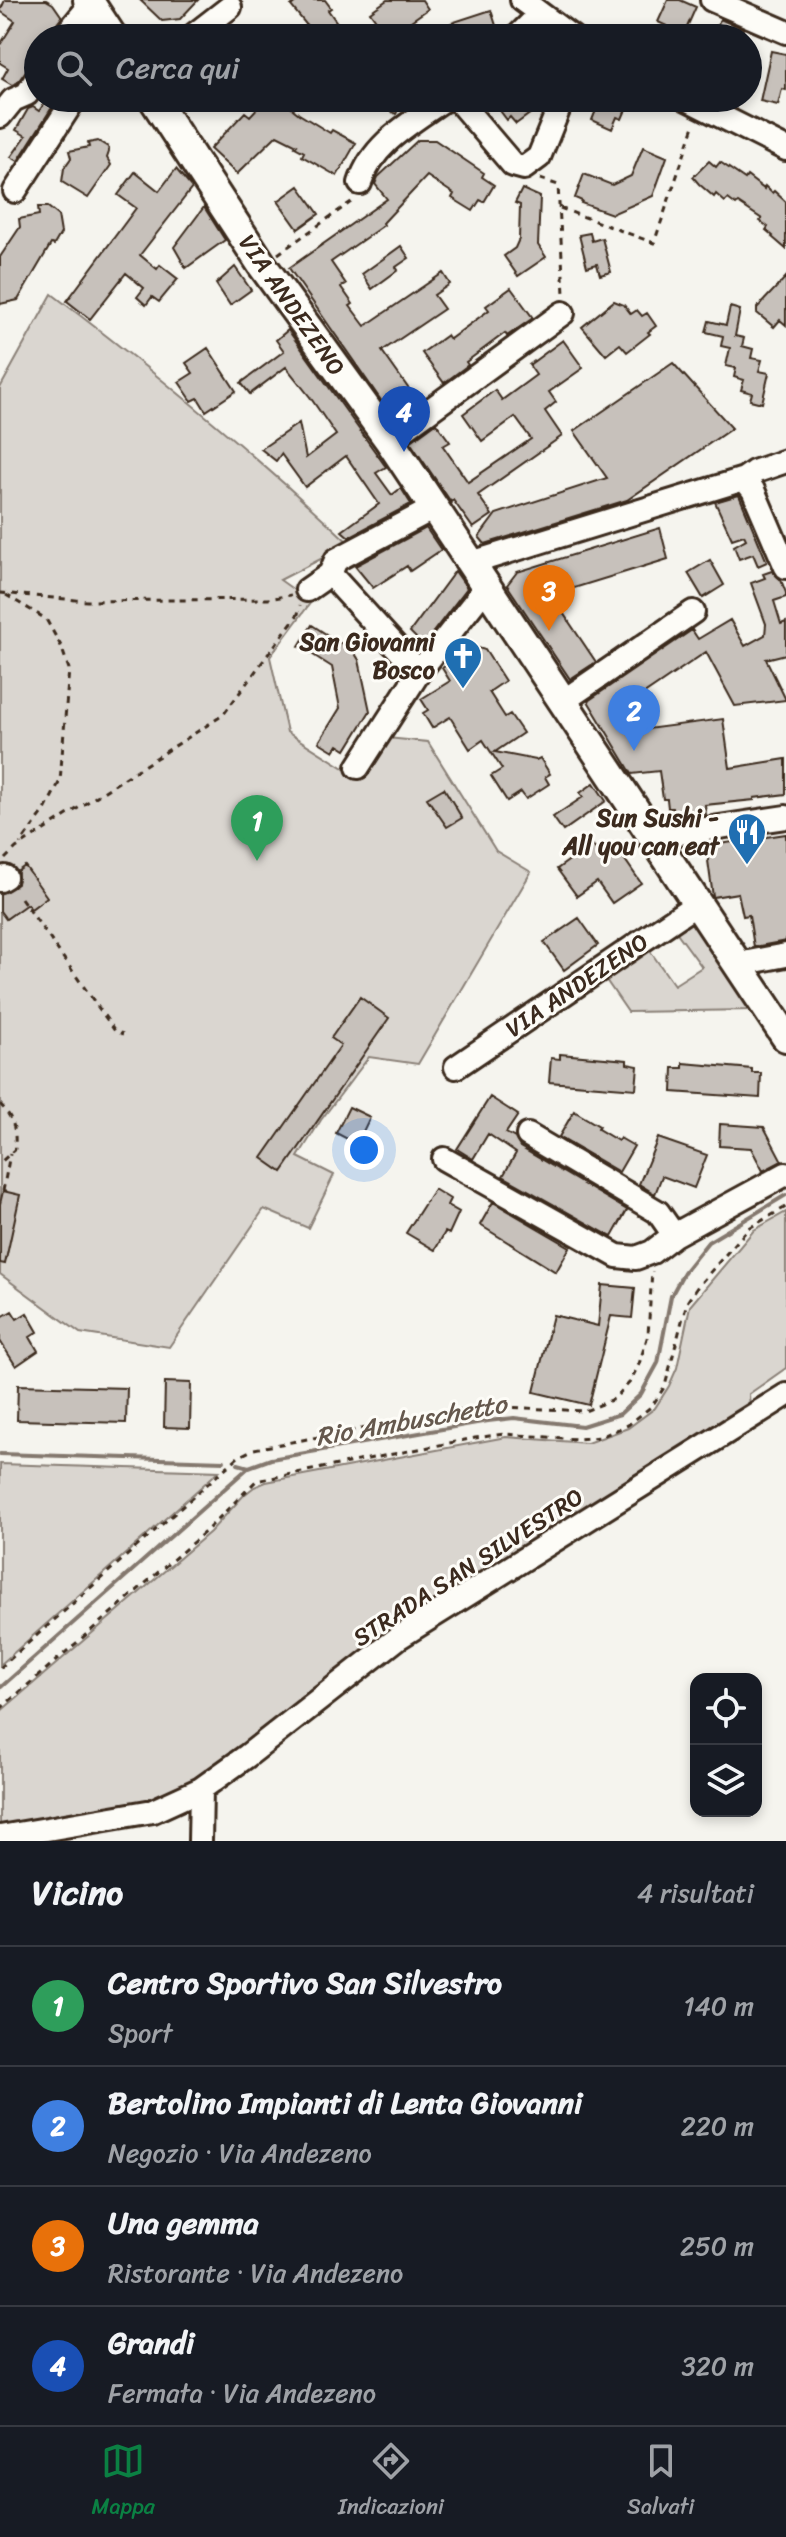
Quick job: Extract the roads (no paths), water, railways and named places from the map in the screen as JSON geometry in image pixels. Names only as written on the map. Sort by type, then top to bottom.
[{"type":"main road","points":[[89,2],[104,24]]},
{"type":"main road","name":"VIA ANDEZENO","points":[[162,112],[262,265],[389,440],[786,1037]]},
{"type":"street","points":[[522,0],[554,24]]},
{"type":"street","points":[[712,0],[786,32]]},
{"type":"street","points":[[73,24],[89,2]]},
{"type":"street","points":[[208,24],[230,7]]},
{"type":"street","points":[[530,24],[540,14]]},
{"type":"street","points":[[0,116],[13,100],[24,95]]},
{"type":"street","points":[[15,191],[66,112]]},
{"type":"street","points":[[359,190],[376,151],[390,137],[426,112]]},
{"type":"street","points":[[468,112],[513,165],[524,168],[539,157],[557,112]]},
{"type":"street","points":[[707,112],[786,149]]},
{"type":"street","points":[[389,440],[563,313]]},
{"type":"street","points":[[358,767],[479,574],[786,461]]},
{"type":"street","points":[[744,479],[753,490],[786,567]]},
{"type":"street","points":[[307,590],[330,574],[336,560],[434,508]]},
{"type":"street","points":[[330,574],[419,672]]},
{"type":"street","points":[[562,702],[693,612]]},
{"type":"street","points":[[653,837],[786,817]]},
{"type":"street","name":"VIA ANDEZENO","points":[[456,1067],[698,903]]},
{"type":"street","points":[[738,964],[786,955]]},
{"type":"street","points":[[528,1135],[658,1212],[674,1235]]},
{"type":"street","points":[[444,1159],[617,1256],[636,1258],[652,1252],[674,1235],[786,1174]]},
{"type":"street","name":"STRADA SAN SILVESTRO","points":[[0,1837],[153,1811],[201,1789],[398,1638],[786,1395]]},
{"type":"street","points":[[200,1841],[201,1789]]},
{"type":"waterway","name":"Rio Ambuschetto","points":[[0,1688],[249,1467],[271,1459],[488,1421],[514,1418],[582,1426],[620,1414],[641,1394],[658,1363],[671,1296],[684,1272],[708,1242],[786,1195]]},
{"type":"waterway","points":[[0,1454],[224,1461]]},
{"type":"waterway","points":[[238,1464],[249,1467]]},
{"type":"place","name":"Grandi","points":[[404,452]]},
{"type":"place","name":"Una gemma","points":[[549,631]]},
{"type":"place","name":"San Giovanni Bosco","points":[[463,690]]},
{"type":"place","name":"Bertolino Impianti di Lenta Giovanni","points":[[634,751]]},
{"type":"place","name":"Centro Sportivo San Silvestro","points":[[257,861]]},
{"type":"place","name":"Sun Sushi - All you can eat","points":[[747,866]]}]
